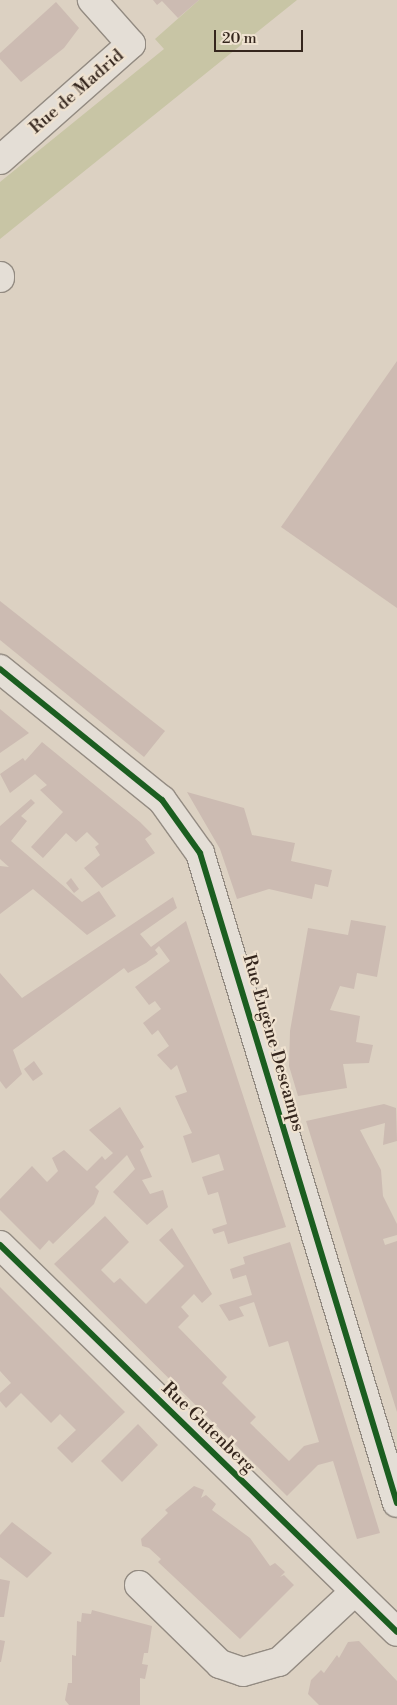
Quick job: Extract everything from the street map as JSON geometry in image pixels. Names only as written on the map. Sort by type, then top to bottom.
[{"type":"street","name":"Rue de Madrid","points":[[0,160],[131,44],[92,0]]},
{"type":"street","name":"Rue Eugène Descamps","points":[[0,669],[162,800],[200,853],[397,1503]]},
{"type":"street","name":"Rue Gutenberg","points":[[0,1245],[397,1632]]},
{"type":"street","points":[[139,1585],[220,1664],[243,1672],[280,1662],[354,1592]]},
{"type":"shaded area","points":[[199,0],[297,0],[0,239],[0,182],[164,49],[155,39]]},
{"type":"building","points":[[153,0],[199,0],[178,18],[162,1],[157,5]]},
{"type":"building","points":[[56,2],[79,28],[64,48],[21,82],[0,59],[0,53]]},
{"type":"building","points":[[397,361],[397,608],[281,527]]},
{"type":"building","points":[[0,601],[165,731],[144,757],[0,640]]},
{"type":"building","points":[[0,709],[29,733],[0,753]]},
{"type":"building","points":[[42,742],[140,822],[152,834],[145,839],[155,853],[102,888],[84,868],[100,855],[95,847],[99,844],[87,832],[76,842],[66,833],[43,858],[31,847],[63,812],[40,790],[47,785],[35,774],[10,793],[0,774],[23,758],[25,761]]},
{"type":"building","points":[[187,792],[244,808],[252,835],[295,843],[291,861],[332,870],[328,887],[315,884],[312,899],[269,889],[237,899],[220,849]]},
{"type":"building","points":[[31,799],[35,803],[21,816],[27,821],[11,841],[82,902],[99,891],[116,916],[87,935],[33,889],[0,914],[0,866],[9,867],[0,859],[0,826]]},
{"type":"building","points":[[71,878],[79,889],[74,893],[66,883]]},
{"type":"building","points":[[173,897],[177,908],[140,934],[151,947],[186,921],[286,1227],[228,1244],[224,1231],[214,1234],[212,1229],[227,1224],[218,1192],[208,1195],[202,1177],[224,1170],[219,1154],[192,1163],[183,1136],[192,1133],[175,1096],[187,1092],[177,1065],[171,1070],[157,1055],[169,1046],[158,1030],[152,1035],[143,1023],[161,1009],[155,1001],[149,1005],[135,987],[170,961],[159,946],[155,950],[158,954],[146,963],[128,973],[124,968],[13,1050],[22,1074],[6,1089],[0,1081],[0,973],[22,998]]},
{"type":"building","points":[[351,920],[386,926],[377,977],[357,973],[354,989],[340,986],[330,1010],[360,1016],[356,1042],[373,1045],[369,1063],[343,1064],[347,1088],[298,1096],[289,1066],[290,1031],[308,928],[348,935]]},
{"type":"building","points":[[34,1061],[43,1074],[33,1081],[24,1069]]},
{"type":"building","points":[[384,1104],[396,1108],[397,1141],[383,1145],[385,1123],[360,1130],[381,1170],[383,1196],[397,1224],[397,1235],[383,1239],[385,1245],[397,1241],[397,1412],[306,1121]]},
{"type":"building","points":[[120,1107],[144,1147],[140,1150],[152,1177],[142,1180],[150,1194],[163,1190],[168,1207],[147,1225],[113,1192],[135,1169],[127,1155],[95,1187],[99,1191],[94,1204],[53,1244],[49,1240],[40,1250],[0,1210],[0,1199],[32,1166],[47,1182],[58,1171],[52,1158],[64,1150],[87,1171],[102,1156],[105,1160],[113,1153],[89,1130]]},
{"type":"building","points":[[105,1216],[129,1242],[101,1270],[114,1283],[120,1278],[146,1304],[184,1266],[159,1240],[172,1228],[212,1294],[202,1303],[194,1294],[181,1307],[189,1316],[178,1327],[227,1377],[222,1383],[256,1417],[250,1423],[289,1461],[304,1446],[319,1442],[288,1341],[269,1347],[254,1302],[239,1307],[244,1316],[229,1321],[219,1305],[252,1295],[246,1275],[233,1279],[230,1269],[245,1264],[243,1257],[290,1242],[380,1533],[357,1539],[333,1461],[318,1465],[287,1496],[54,1264]]},
{"type":"building","points":[[0,1287],[125,1412],[72,1463],[57,1448],[76,1430],[60,1414],[51,1423],[21,1393],[6,1408],[0,1401],[0,1393],[11,1383],[0,1371]]},
{"type":"building","points":[[138,1424],[158,1445],[122,1482],[101,1461]]},
{"type":"building","points":[[194,1486],[204,1490],[201,1498],[206,1495],[216,1504],[212,1510],[250,1538],[270,1566],[275,1563],[285,1572],[280,1577],[284,1575],[294,1585],[240,1639],[158,1562],[161,1559],[149,1548],[142,1546],[141,1539],[168,1513],[165,1510]]},
{"type":"building","points":[[12,1522],[52,1553],[27,1578],[0,1557],[0,1535]]},
{"type":"building","points":[[0,1579],[10,1581],[4,1617],[0,1617]]},
{"type":"building","points":[[92,1610],[152,1626],[148,1653],[144,1653],[142,1664],[148,1665],[145,1679],[140,1678],[140,1705],[69,1705],[65,1700],[68,1683],[72,1683],[72,1655],[76,1656],[77,1621],[81,1622],[82,1613],[91,1614]]},
{"type":"building","points":[[0,1640],[5,1641],[1,1662],[0,1662]]},
{"type":"building","points":[[359,1641],[397,1681],[397,1705],[319,1705],[308,1694],[311,1680],[321,1670],[324,1673],[337,1655],[339,1658],[348,1642]]},
{"type":"cycle path","points":[[0,669],[162,800],[200,853],[397,1503]]},
{"type":"cycle path","points":[[0,1245],[397,1632]]}]
